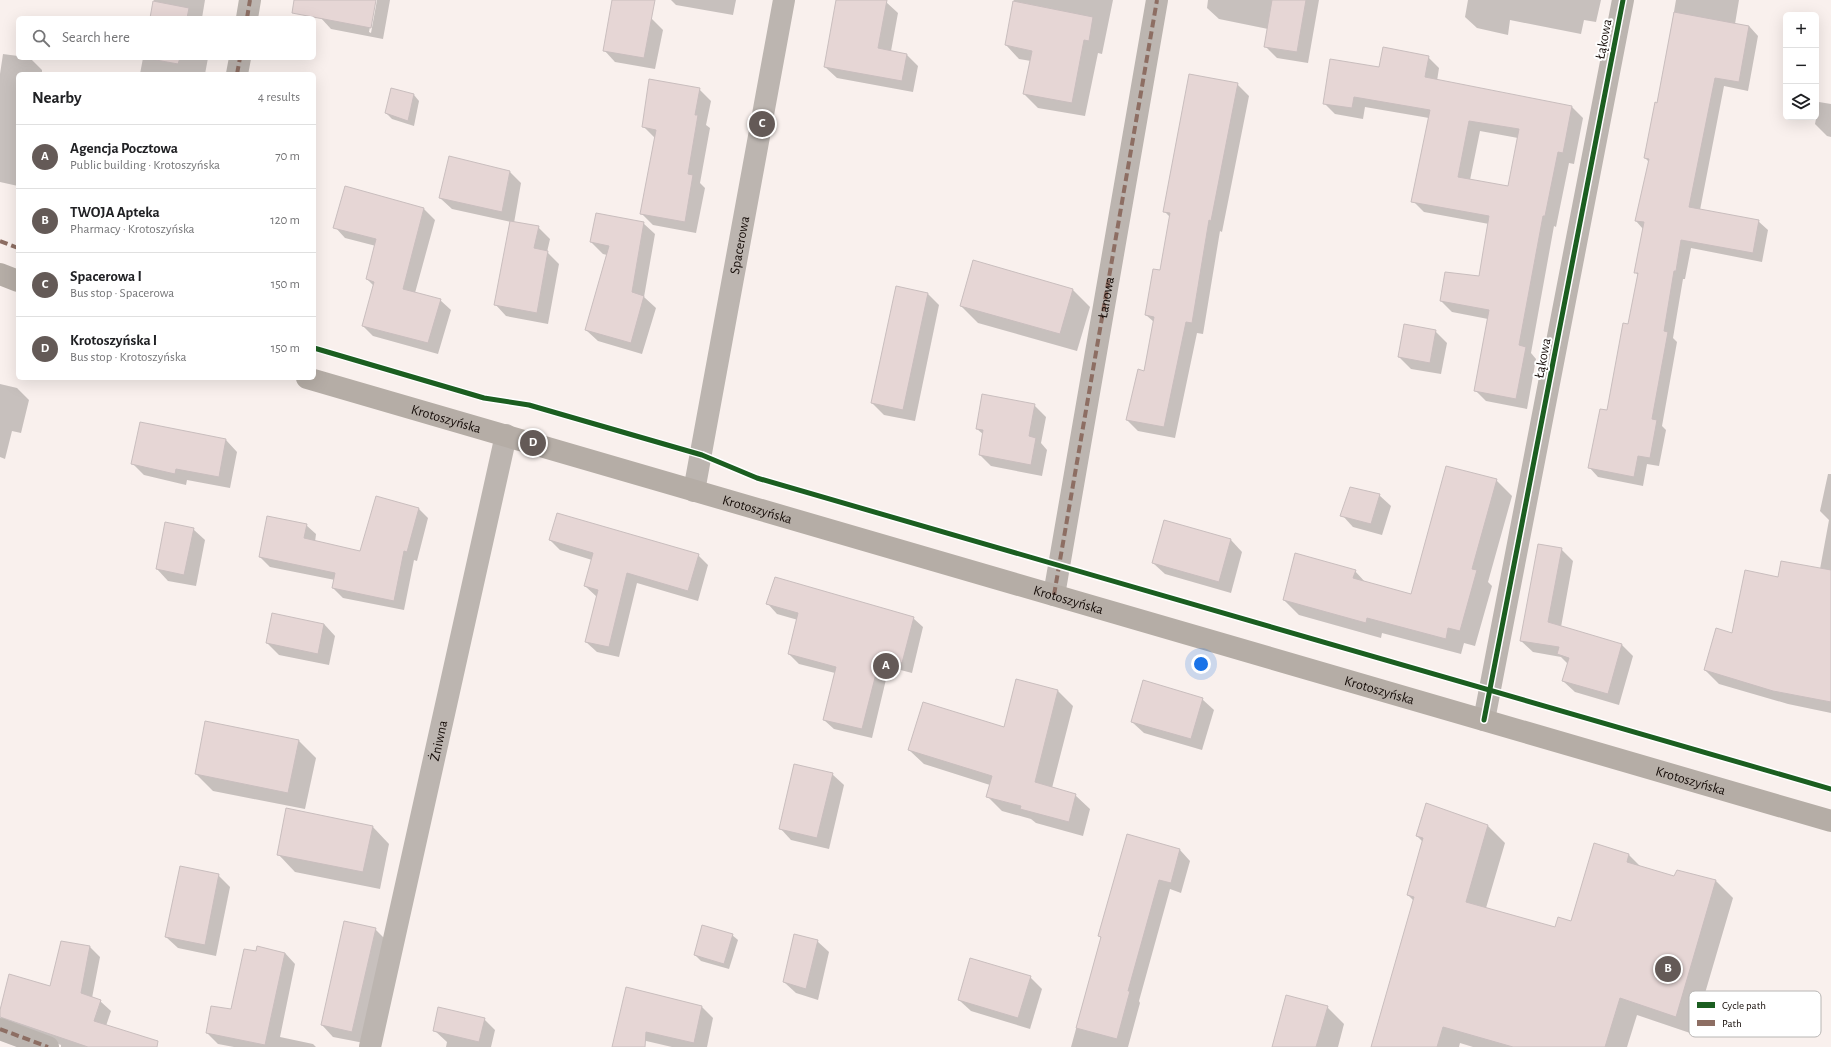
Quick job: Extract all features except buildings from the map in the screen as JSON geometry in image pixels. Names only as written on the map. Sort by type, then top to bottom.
[{"type":"main road","points":[[0,274],[16,280]]},
{"type":"main road","name":"Krotoszyńska","points":[[314,380],[1831,821]]},
{"type":"street","points":[[247,16],[250,0]]},
{"type":"street","name":"Spacerowa","points":[[694,491],[784,0]]},
{"type":"street","name":"Łanowa","points":[[1054,595],[1158,0]]},
{"type":"street","name":"Łąkowa","points":[[1484,720],[1622,0]]},
{"type":"street","points":[[237,72],[240,60]]},
{"type":"street","name":"Żniwna","points":[[370,1047],[506,435]]},
{"type":"street","points":[[0,1029],[48,1047]]},
{"type":"marked path","points":[[247,16],[250,0]]},
{"type":"marked path","points":[[1054,595],[1157,0]]},
{"type":"marked path","points":[[237,72],[240,60]]},
{"type":"marked path","points":[[0,241],[16,247]]},
{"type":"marked path","points":[[0,1029],[48,1047]]},
{"type":"cycle path","points":[[1484,720],[1623,0]]},
{"type":"cycle path","points":[[316,349],[484,398],[529,405],[702,455],[757,478],[1831,789]]},
{"type":"place","name":"Spacerowa I","points":[[762,124]]},
{"type":"place","name":"Krotoszyńska I","points":[[533,443]]},
{"type":"place","name":"Agencja Pocztowa","points":[[886,666]]},
{"type":"place","name":"TWOJA Apteka","points":[[1668,969]]}]
